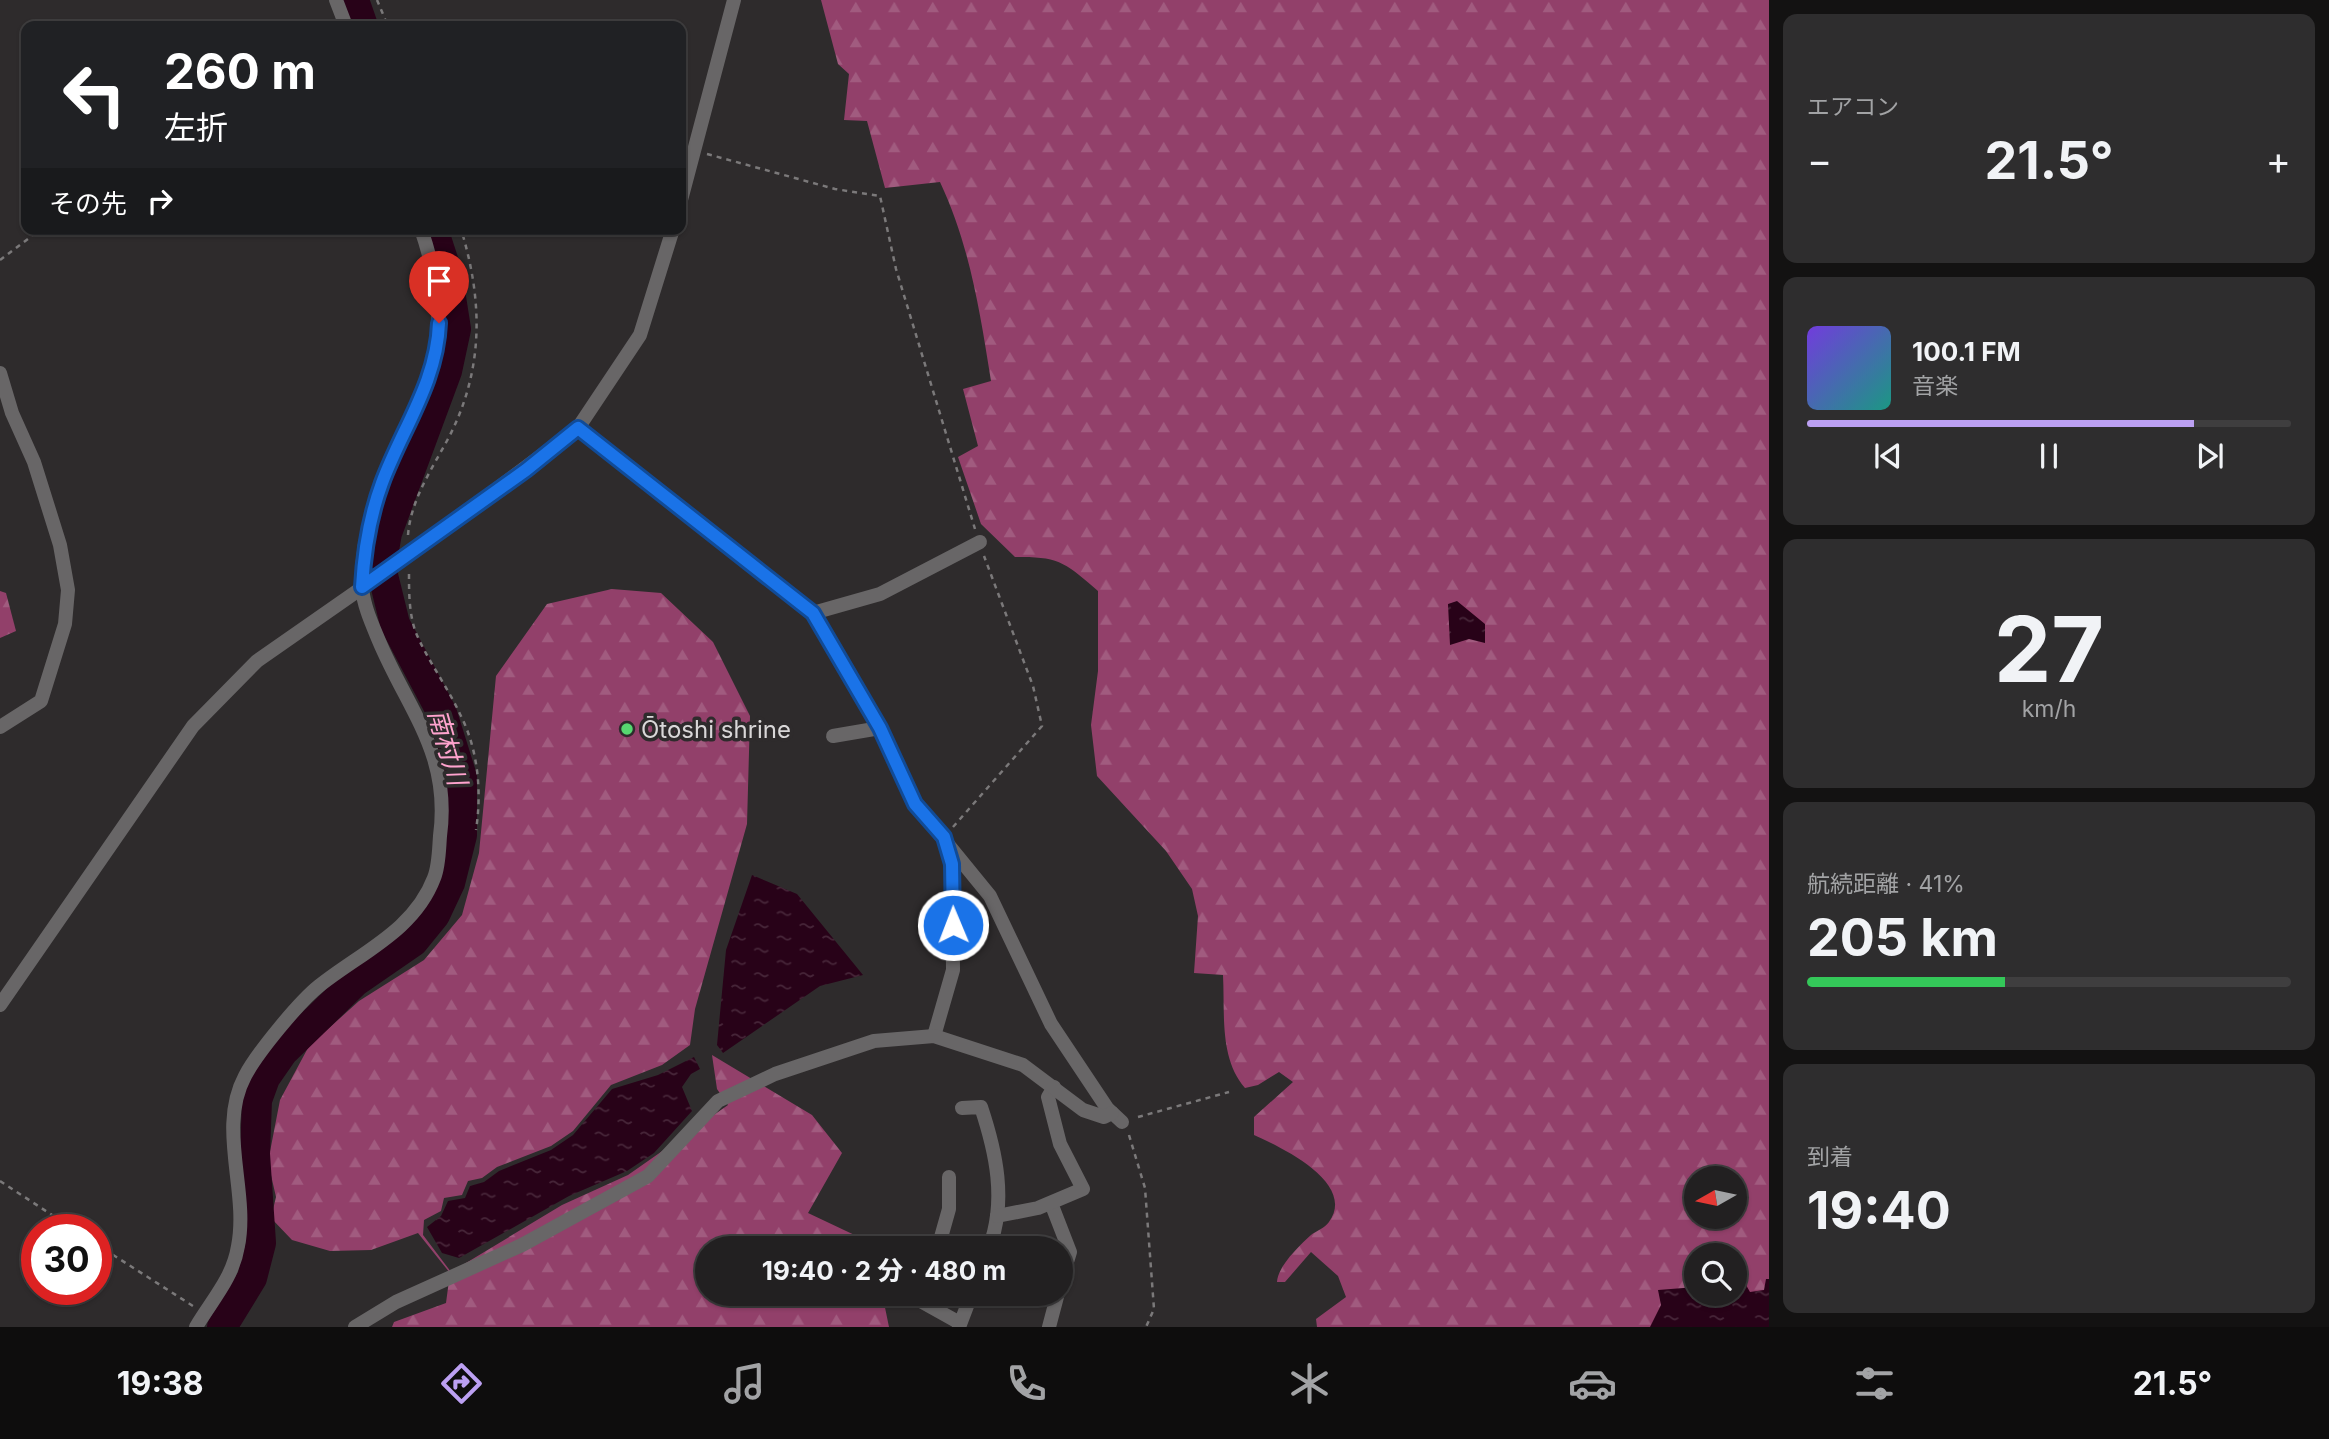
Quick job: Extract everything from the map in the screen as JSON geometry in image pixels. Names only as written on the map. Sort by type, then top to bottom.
[{"type":"street","points":[[335,0],[344,21]]},
{"type":"street","points":[[686,182],[734,0]]},
{"type":"street","points":[[196,1327],[227,1281],[239,1245],[233,1126],[245,1076],[318,987],[375,949],[419,907],[435,877],[444,810],[438,761],[385,654],[365,607],[362,587],[365,539],[382,483],[427,386],[438,341],[439,305],[431,256],[423,235]]},
{"type":"street","points":[[0,1005],[193,726],[257,661],[526,470],[578,428],[640,335],[671,235]]},
{"type":"street","points":[[0,373],[12,413],[34,462],[60,545],[68,590],[65,624],[41,701],[0,727]]},
{"type":"street","points":[[578,428],[813,613],[880,728],[915,804],[989,895],[1051,1024],[1117,1117]]},
{"type":"street","points":[[813,613],[880,594],[980,542]]},
{"type":"street","points":[[833,736],[880,728]]},
{"type":"street","points":[[934,1036],[953,970],[952,864],[944,837]]},
{"type":"street","points":[[355,1327],[396,1302],[522,1245],[649,1176],[718,1101],[775,1074],[827,1054],[874,1041],[934,1036],[1023,1065],[1083,1110],[1104,1117],[1117,1117]]},
{"type":"street","points":[[997,1216],[1051,1203],[1083,1189],[1060,1144],[1048,1097],[1054,1087]]},
{"type":"street","points":[[962,1108],[981,1107],[996,1152],[997,1216],[992,1236]]},
{"type":"street","points":[[941,1236],[948,1209],[949,1177]]},
{"type":"street","points":[[1051,1203],[1064,1236]]},
{"type":"street","points":[[928,1306],[960,1325],[967,1306]]},
{"type":"street","points":[[1049,1327],[1055,1306]]},
{"type":"path","points":[[377,0],[386,21]]},
{"type":"path","points":[[695,150],[835,189],[880,196],[896,269],[980,542],[1032,686],[1042,726],[944,837]]},
{"type":"path","points":[[0,260],[33,235]]},
{"type":"path","points":[[1146,1327],[1154,1309],[1144,1188],[1132,1141],[1117,1117],[1229,1092]]},
{"type":"path","points":[[0,1181],[51,1214]]},
{"type":"path","points":[[112,1254],[204,1314]]},
{"type":"green space","points":[[821,0],[1769,0],[1769,1327],[1317,1327],[1316,1319],[1346,1297],[1338,1276],[1311,1252],[1285,1282],[1277,1282],[1281,1269],[1290,1257],[1311,1235],[1329,1222],[1335,1208],[1333,1194],[1325,1180],[1312,1168],[1254,1135],[1254,1117],[1293,1082],[1279,1072],[1258,1085],[1245,1088],[1237,1076],[1227,1049],[1223,975],[1194,973],[1198,916],[1192,889],[1166,851],[1097,776],[1091,725],[1098,671],[1098,591],[1061,563],[1042,558],[1015,557],[981,524],[958,457],[978,446],[963,389],[991,381],[978,305],[959,230],[940,182],[885,188],[867,121],[844,120],[849,74],[838,64]]},
{"type":"green space","points":[[612,589],[661,593],[713,642],[750,716],[747,824],[695,1009],[690,1045],[662,1065],[611,1085],[573,1131],[551,1146],[497,1167],[482,1178],[468,1181],[462,1195],[444,1198],[441,1211],[424,1220],[423,1235],[451,1272],[562,1205],[628,1175],[728,1105],[717,1089],[712,1055],[812,1115],[842,1153],[808,1213],[857,1236],[695,1236],[695,1306],[885,1306],[889,1327],[392,1327],[394,1322],[446,1303],[450,1273],[418,1233],[371,1250],[330,1251],[292,1240],[271,1218],[276,1197],[268,1162],[280,1100],[309,1046],[359,1001],[424,960],[462,915],[479,853],[496,676],[547,604]]},
{"type":"green space","points":[[0,591],[6,593],[16,631],[0,638]]},
{"type":"water","points":[[1457,601],[1485,624],[1485,643],[1469,639],[1450,645],[1448,604]]},
{"type":"water","points":[[752,875],[797,894],[863,975],[820,986],[723,1053],[717,1045],[726,950]]},
{"type":"water","points":[[694,1057],[700,1069],[691,1074],[682,1087],[692,1111],[654,1153],[627,1171],[569,1196],[459,1258],[442,1253],[427,1227],[441,1216],[448,1201],[465,1198],[470,1186],[551,1150],[573,1135],[612,1089],[658,1075]]},
{"type":"water","points":[[1766,1279],[1769,1279],[1769,1327],[1650,1327],[1661,1305],[1658,1290],[1684,1288],[1684,1306],[1747,1306],[1747,1287],[1750,1292],[1764,1290]]},
{"type":"waterway","name":"南村川","points":[[354,0],[361,21]]},
{"type":"waterway","name":"南村川","points":[[222,1327],[252,1278],[261,1243],[255,1154],[257,1100],[265,1078],[283,1052],[355,982],[413,942],[435,915],[450,883],[462,835],[462,777],[442,713],[395,624],[381,567],[387,533],[447,371],[456,329],[447,272],[435,235]]},
{"type":"place","name":"Ōtoshi shrine","points":[[627,729]]},
{"type":"route","points":[[439,323],[438,341],[427,386],[382,483],[365,539],[362,587],[526,470],[578,428],[813,613],[880,728],[915,804],[944,837],[952,864],[953,925]]}]
